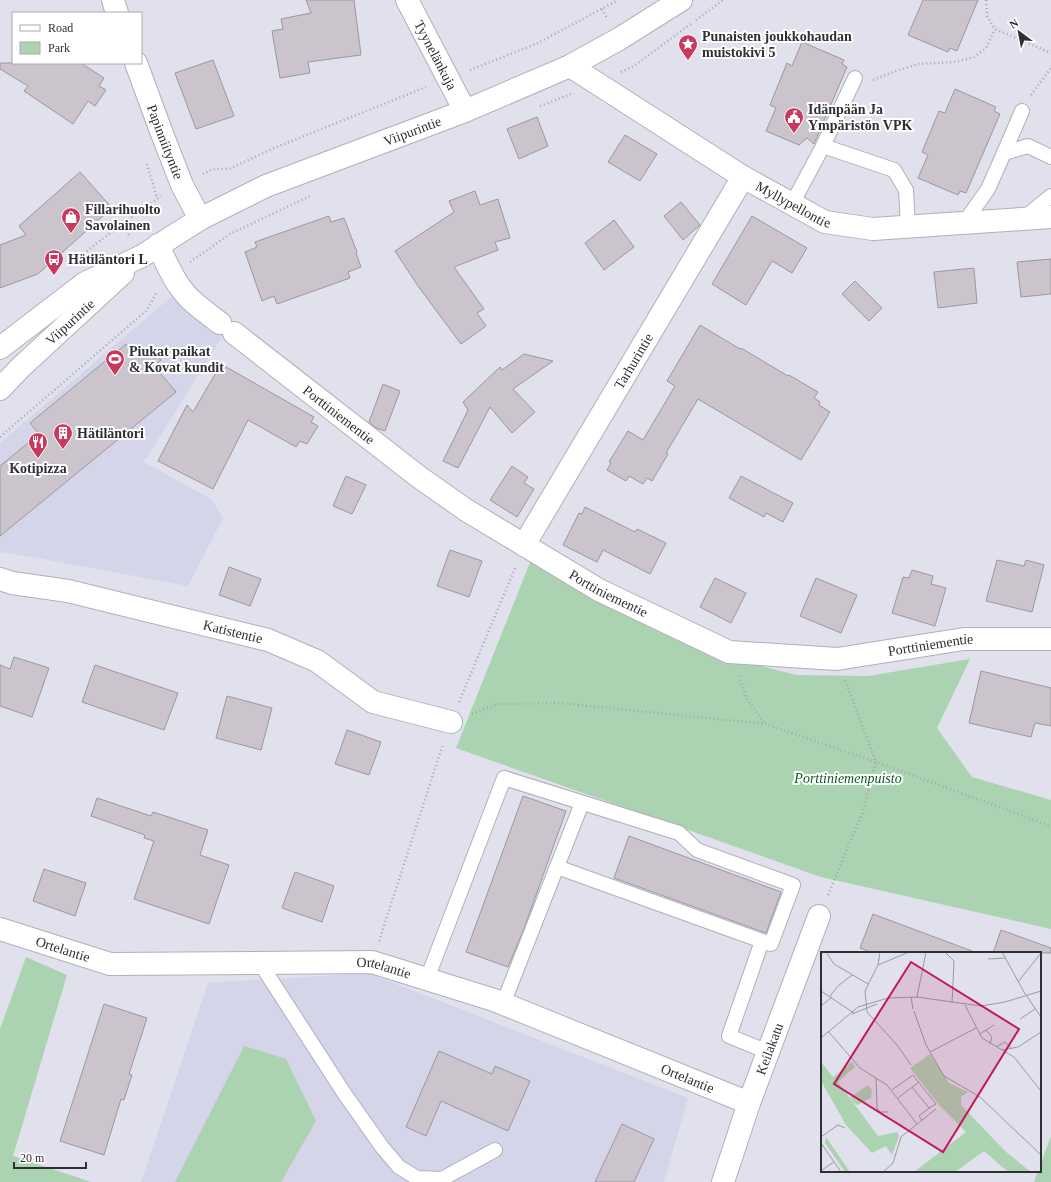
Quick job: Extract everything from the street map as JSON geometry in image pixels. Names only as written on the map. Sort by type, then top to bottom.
[{"type":"street","points":[[113,0],[117,12]]},
{"type":"street","name":"Tyynelänkuja","points":[[407,0],[465,111]]},
{"type":"street","name":"Viipurintie","points":[[0,348],[84,283],[150,251],[200,219],[266,186],[465,111],[570,66],[619,39],[681,0]]},
{"type":"street","name":"Papinniityntie","points":[[136,64],[182,185],[200,219]]},
{"type":"street","name":"Myllypellontie","points":[[570,66],[742,177],[825,222],[873,229],[1051,217]]},
{"type":"street","name":"Tarhurintie","points":[[524,545],[742,177]]},
{"type":"street","name":"Viipurintie","points":[[0,389],[32,356],[150,251]]},
{"type":"street","name":"Porttiniementie","points":[[150,251],[172,275],[180,288],[190,299],[419,477],[466,510],[599,590],[729,652],[837,659],[964,639],[1051,639]]},
{"type":"street","name":"Katistentie","points":[[0,579],[12,583],[68,591],[268,640],[317,661],[373,702],[450,722]]},
{"type":"street","name":"Keilakatu","points":[[723,1182],[748,1103],[819,916]]},
{"type":"street","name":"Ortelantie","points":[[0,929],[110,964],[372,962],[503,1004],[748,1103]]},
{"type":"lane","points":[[792,204],[823,146],[855,78]]},
{"type":"lane","points":[[964,223],[988,189],[1022,111]]},
{"type":"lane","points":[[823,146],[894,170],[906,190],[908,227]]},
{"type":"lane","points":[[1004,153],[1028,146],[1051,157]]},
{"type":"lane","points":[[1022,219],[1051,196]]},
{"type":"lane","points":[[427,979],[504,778],[678,833],[697,850],[793,885],[771,944],[557,867]]},
{"type":"lane","points":[[503,1004],[582,803]]},
{"type":"lane","points":[[762,941],[729,1036],[768,1052]]},
{"type":"lane","points":[[260,963],[344,1093],[382,1147],[399,1167],[417,1178],[442,1179],[495,1150]]},
{"type":"path","points":[[986,0],[987,16],[995,30],[1051,53]]},
{"type":"path","points":[[855,78],[864,84],[893,72],[919,64],[954,62],[974,57],[986,48],[995,30]]},
{"type":"path","points":[[1022,111],[1027,100],[1051,68]]},
{"type":"path","points":[[0,437],[147,310],[160,285],[230,234],[249,224]]},
{"type":"path","points":[[372,962],[450,722],[524,545]]},
{"type":"path","points":[[729,652],[747,700],[765,724]]},
{"type":"path","points":[[819,916],[863,811],[876,762],[837,659]]},
{"type":"path","points":[[450,722],[498,704],[560,703],[765,724],[876,762],[1051,826]]},
{"type":"shaded area","points":[[171,297],[222,337],[144,462],[211,499],[223,518],[188,586],[0,552],[0,443]]},
{"type":"shaded area","points":[[368,973],[688,1098],[664,1182],[141,1182],[208,983]]},
{"type":"green space","name":"Porttiniemenpuisto","points":[[531,560],[702,651],[796,675],[868,676],[970,659],[937,728],[972,777],[1051,800],[1051,929],[821,877],[456,748]]},
{"type":"green space","points":[[26,957],[67,975],[13,1156],[91,1182],[0,1182],[0,1029]]},
{"type":"green space","points":[[244,1046],[286,1059],[316,1121],[281,1182],[175,1182]]},
{"type":"green space","points":[[1051,1136],[1051,1182],[1034,1182],[1038,1172],[1041,1172],[1041,1163]]},
{"type":"building","points":[[306,0],[354,0],[361,55],[308,62],[310,73],[280,78],[272,31],[283,29],[281,19],[311,13]]},
{"type":"building","points":[[923,0],[978,0],[957,51],[950,48],[948,52],[908,35]]},
{"type":"building","points":[[802,42],[844,60],[842,64],[847,67],[814,144],[807,138],[799,145],[766,131],[776,108],[770,105],[787,63],[792,66]]},
{"type":"building","points":[[213,60],[234,116],[196,129],[175,73]]},
{"type":"building","points":[[0,63],[83,64],[104,78],[99,86],[106,90],[95,106],[88,101],[73,124],[24,91],[28,86],[0,69]]},
{"type":"building","points":[[955,89],[996,107],[994,111],[1000,114],[966,193],[960,191],[958,195],[918,178],[928,155],[922,152],[939,111],[945,113]]},
{"type":"building","points":[[537,117],[548,146],[519,159],[507,129]]},
{"type":"building","points":[[625,135],[657,154],[640,181],[608,162]]},
{"type":"building","points":[[80,172],[112,208],[38,274],[0,288],[0,245],[26,235],[19,226]]},
{"type":"building","points":[[475,191],[480,205],[498,199],[510,238],[495,242],[498,250],[454,267],[484,309],[477,313],[486,326],[461,344],[418,286],[395,251],[454,212],[449,201]]},
{"type":"building","points":[[681,202],[700,225],[683,240],[664,216]]},
{"type":"building","points":[[329,216],[331,222],[344,218],[361,267],[348,272],[350,278],[277,304],[274,296],[262,301],[245,252],[257,247],[255,242]]},
{"type":"building","points":[[752,216],[807,248],[792,273],[772,261],[746,305],[712,284]]},
{"type":"building","points":[[614,220],[634,247],[604,270],[585,243]]},
{"type":"building","points":[[1051,259],[1051,294],[1021,297],[1017,262]]},
{"type":"building","points":[[974,268],[977,303],[938,308],[934,272]]},
{"type":"building","points":[[855,281],[882,308],[869,321],[842,294]]},
{"type":"building","points":[[700,325],[818,392],[814,398],[820,402],[819,405],[830,412],[801,460],[698,399],[666,453],[668,454],[652,481],[647,478],[643,484],[629,476],[626,481],[607,470],[611,463],[609,462],[628,431],[643,440],[675,386],[667,381]]},
{"type":"building","name":"Hätiläntori","points":[[126,344],[136,356],[149,346],[161,360],[154,366],[176,392],[0,536],[0,466],[39,434],[30,423]]},
{"type":"building","points":[[524,354],[553,361],[513,389],[535,412],[512,433],[490,407],[458,468],[443,461],[468,410],[463,402],[500,367],[502,370]]},
{"type":"building","points":[[221,364],[314,417],[311,422],[318,426],[307,444],[300,441],[296,447],[248,420],[213,489],[158,461],[187,405],[193,412]]},
{"type":"building","points":[[383,384],[400,391],[385,431],[376,428],[369,422]]},
{"type":"building","points":[[512,466],[528,477],[524,483],[534,489],[517,517],[490,500]]},
{"type":"building","points":[[346,476],[366,485],[352,514],[333,506]]},
{"type":"building","points":[[741,476],[793,503],[783,522],[766,513],[764,517],[729,498]]},
{"type":"building","points":[[585,507],[635,532],[637,529],[666,543],[650,574],[603,550],[597,562],[563,545],[579,513],[582,514]]},
{"type":"building","points":[[450,550],[482,561],[469,597],[437,586]]},
{"type":"building","points":[[997,560],[1024,566],[1026,560],[1044,565],[1032,612],[986,601]]},
{"type":"building","points":[[229,567],[261,579],[250,606],[219,595]]},
{"type":"building","points":[[912,570],[933,576],[931,584],[946,588],[935,626],[892,613],[903,577],[909,578]]},
{"type":"building","points":[[715,578],[746,593],[731,623],[700,607]]},
{"type":"building","points":[[816,578],[857,595],[841,633],[800,616]]},
{"type":"building","points":[[14,657],[49,668],[32,717],[0,706],[0,665],[10,669]]},
{"type":"building","points":[[95,665],[178,693],[164,730],[82,702]]},
{"type":"building","points":[[981,671],[1051,688],[1051,726],[1035,723],[1031,737],[969,723]]},
{"type":"building","points":[[227,696],[272,708],[261,750],[216,738]]},
{"type":"building","points":[[347,730],[381,742],[369,775],[335,764]]},
{"type":"building","points":[[523,796],[566,811],[525,926],[508,967],[466,952]]},
{"type":"building","points":[[97,798],[151,816],[153,812],[208,830],[200,855],[229,865],[209,924],[134,899],[154,841],[144,838],[145,835],[91,816]]},
{"type":"building","points":[[629,836],[781,892],[766,933],[614,878]]},
{"type":"building","points":[[44,869],[86,883],[75,916],[33,901]]},
{"type":"building","points":[[295,872],[334,886],[322,922],[282,908]]},
{"type":"building","points":[[873,914],[972,952],[870,952],[860,948]]},
{"type":"building","points":[[1001,930],[1051,948],[1051,953],[993,952]]},
{"type":"building","points":[[104,1004],[147,1018],[129,1074],[132,1075],[124,1100],[121,1099],[104,1155],[60,1141]]},
{"type":"building","points":[[439,1051],[492,1074],[495,1066],[530,1081],[508,1131],[441,1101],[426,1136],[406,1127]]},
{"type":"building","points":[[622,1124],[654,1139],[634,1182],[595,1182]]},
{"type":"place","name":"Punaisten joukkohaudan muistokivi 5","points":[[688,61]]},
{"type":"place","name":"Idänpään Ja Ympäristön VPK","points":[[794,134]]},
{"type":"place","name":"Fillarihuolto Savolainen","points":[[71,234]]},
{"type":"place","name":"Hätiläntori L","points":[[54,276]]},
{"type":"place","name":"Piukat paikat & Kovat kundit","points":[[115,376]]},
{"type":"place","name":"Hätiläntori","points":[[63,450]]},
{"type":"place","name":"Kotipizza","points":[[38,459]]}]
